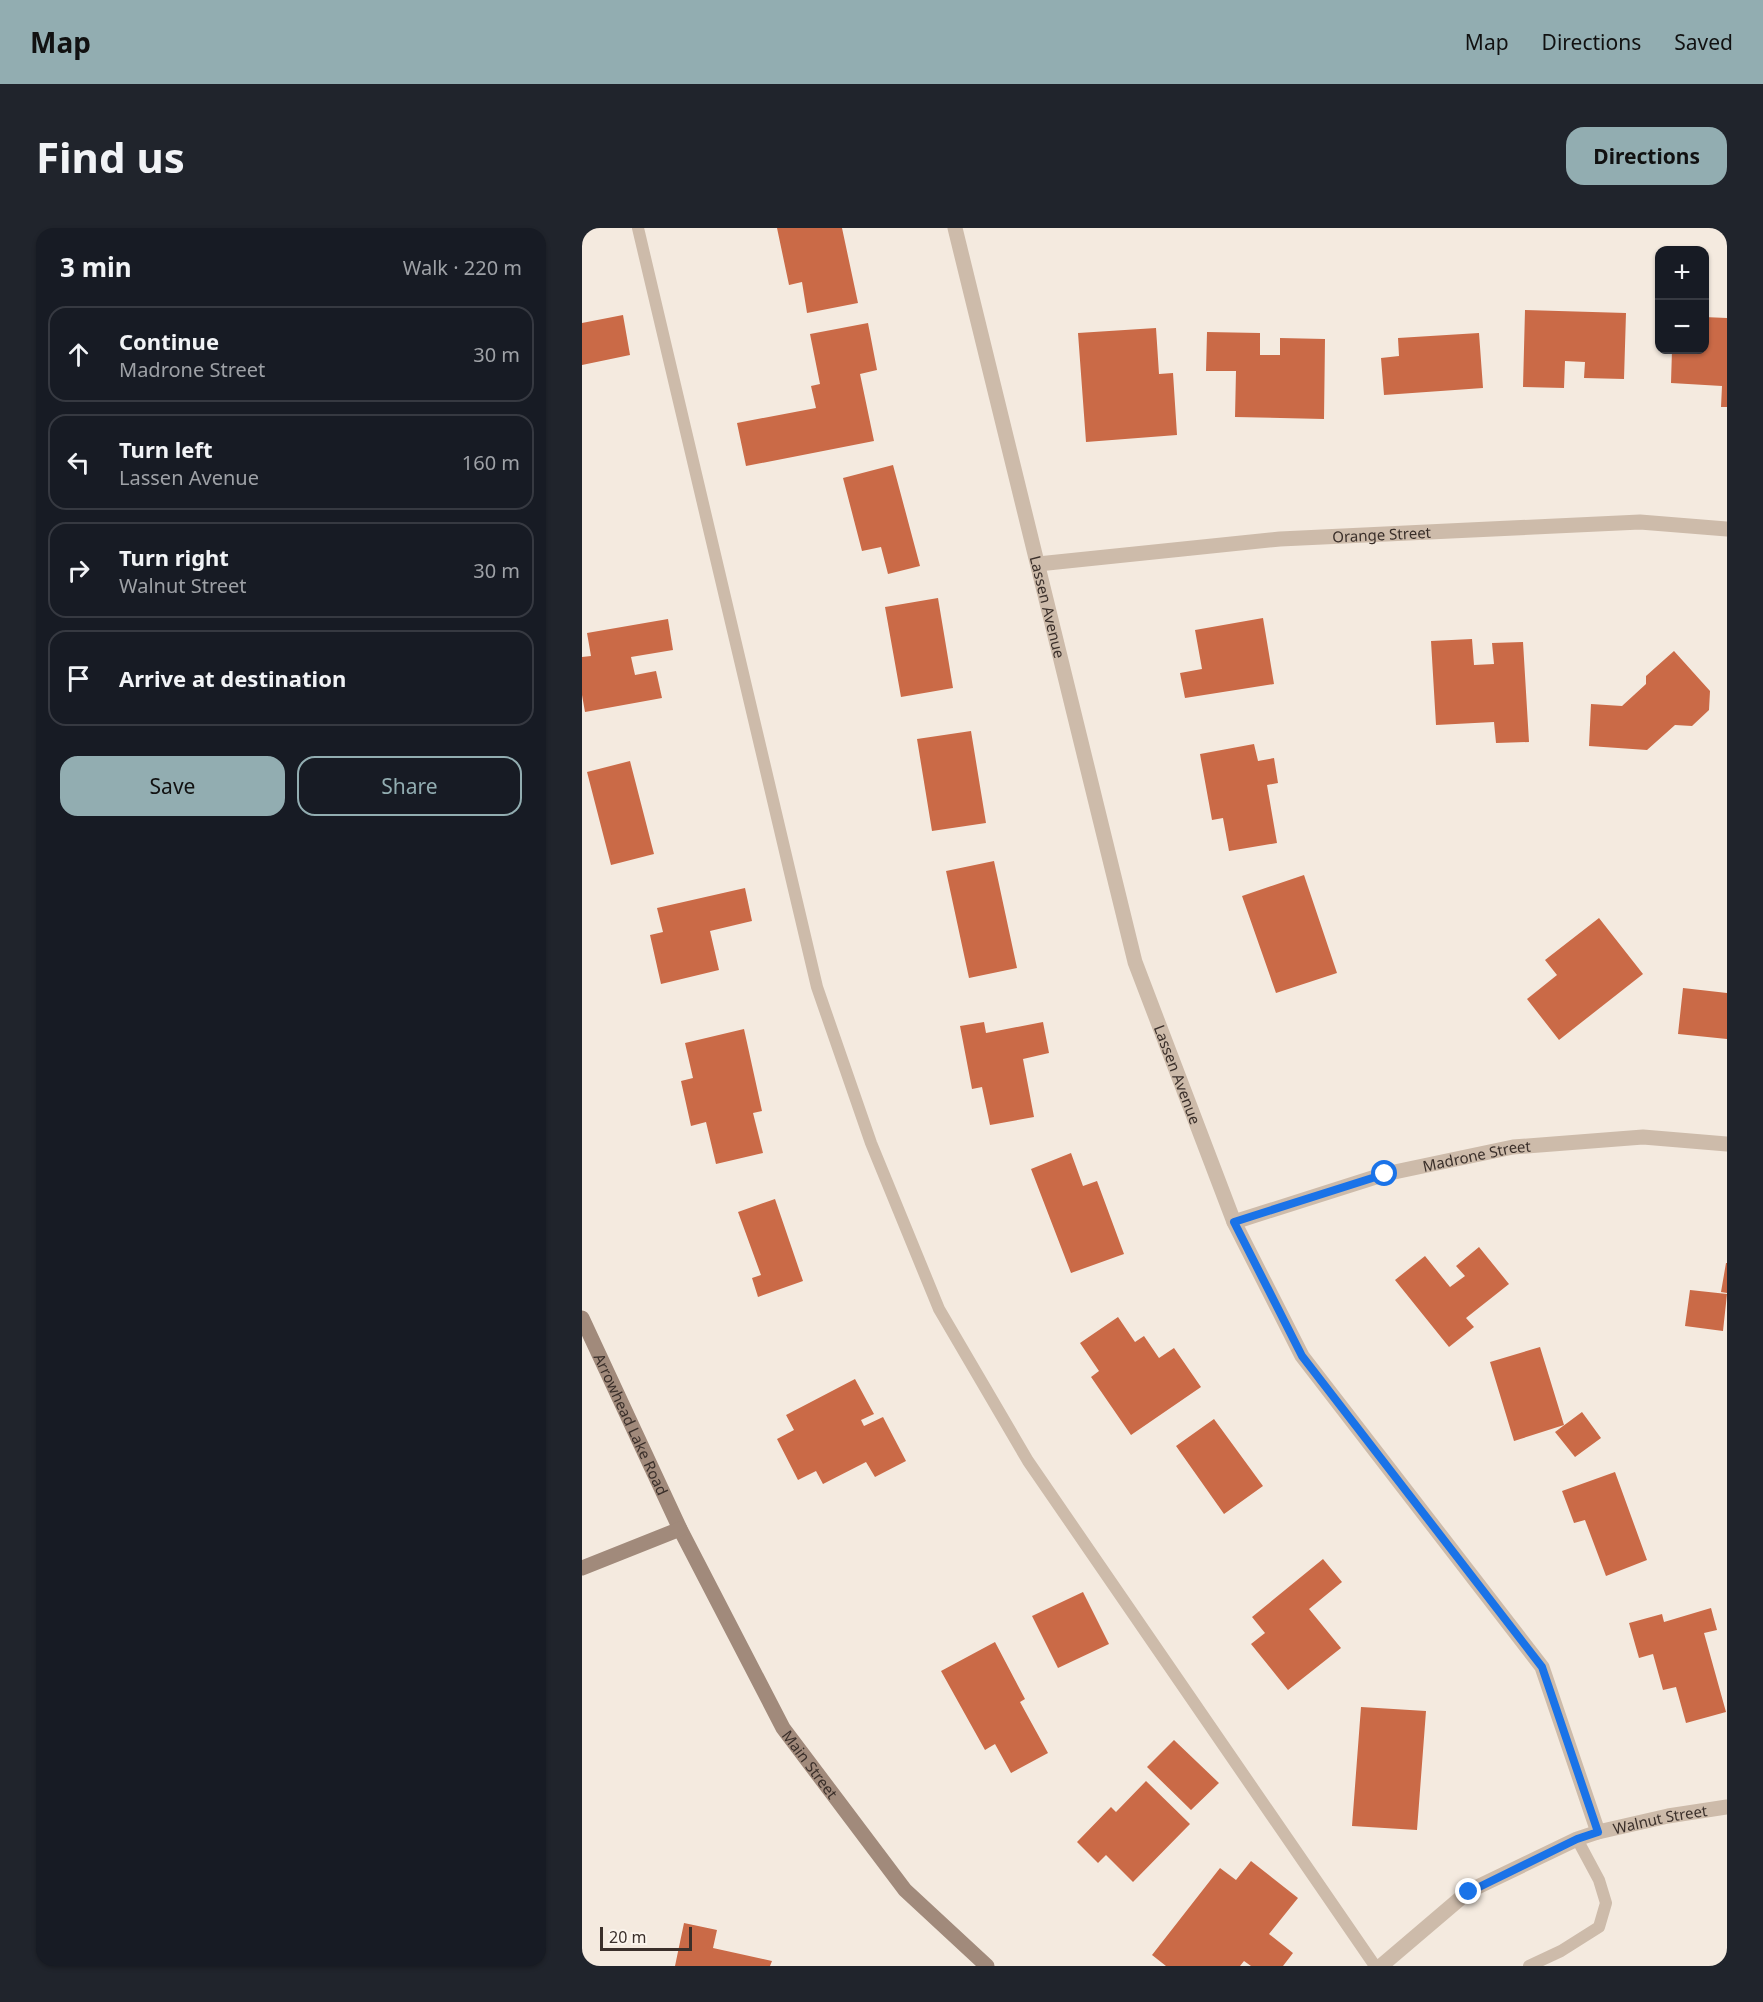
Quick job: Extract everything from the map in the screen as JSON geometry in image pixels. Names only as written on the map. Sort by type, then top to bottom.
[{"type":"main road","name":"Arrowhead Lake Road","points":[[582,1318],[680,1529]]},
{"type":"main road","points":[[582,1568],[680,1529]]},
{"type":"main road","name":"Main Street","points":[[680,1529],[783,1728],[906,1890],[987,1966]]},
{"type":"street","name":"Lassen Avenue","points":[[955,228],[1135,962],[1234,1222],[1302,1356],[1542,1667],[1598,1832]]},
{"type":"street","name":"Orange Street","points":[[1038,564],[1292,539],[1640,522],[1727,529]]},
{"type":"street","name":"Madrone Street","points":[[1234,1222],[1385,1174],[1512,1147],[1643,1137],[1727,1144]]},
{"type":"street","name":"Walnut Street","points":[[1381,1966],[1469,1892],[1577,1839],[1668,1816],[1727,1807]]},
{"type":"lane","points":[[638,228],[817,987],[871,1143],[939,1309],[1028,1461],[1376,1966]]},
{"type":"lane","points":[[1529,1966],[1561,1951],[1599,1927],[1606,1903],[1599,1880],[1577,1839]]},
{"type":"building","points":[[777,228],[842,228],[858,303],[807,313],[802,282],[789,285]]},
{"type":"building","points":[[1525,310],[1626,313],[1624,379],[1584,378],[1585,362],[1565,361],[1564,388],[1523,387]]},
{"type":"building","points":[[623,315],[630,355],[582,365],[582,323]]},
{"type":"building","points":[[1709,317],[1727,318],[1727,407],[1721,407],[1722,386],[1671,383],[1672,354],[1709,354]]},
{"type":"building","points":[[868,323],[877,370],[860,374],[874,441],[746,466],[737,423],[816,408],[811,386],[820,384],[810,334]]},
{"type":"building","points":[[1156,328],[1159,374],[1173,373],[1177,435],[1086,442],[1078,333]]},
{"type":"building","points":[[1207,332],[1260,333],[1260,355],[1280,355],[1280,338],[1325,339],[1324,419],[1235,417],[1236,371],[1206,371]]},
{"type":"building","points":[[1479,333],[1483,388],[1384,395],[1381,358],[1399,356],[1398,338]]},
{"type":"building","points":[[893,465],[920,566],[888,574],[881,547],[862,551],[843,478]]},
{"type":"building","points":[[938,598],[953,688],[901,697],[885,607]]},
{"type":"building","points":[[1263,618],[1274,684],[1185,698],[1180,673],[1202,669],[1195,630]]},
{"type":"building","points":[[668,619],[673,650],[631,657],[635,675],[656,671],[662,698],[585,712],[582,695],[582,657],[591,656],[587,633]]},
{"type":"building","points":[[1472,639],[1474,665],[1494,664],[1492,643],[1523,642],[1529,742],[1496,743],[1494,722],[1436,725],[1431,641]]},
{"type":"building","points":[[1674,651],[1710,691],[1709,710],[1692,726],[1675,725],[1647,750],[1589,746],[1591,704],[1622,706],[1646,684],[1646,676]]},
{"type":"building","points":[[971,731],[986,823],[932,831],[917,739]]},
{"type":"building","points":[[1254,744],[1258,761],[1274,758],[1278,783],[1267,785],[1277,843],[1229,851],[1223,818],[1212,820],[1200,754]]},
{"type":"building","points":[[630,761],[654,854],[611,865],[587,772]]},
{"type":"building","points":[[994,861],[1017,968],[969,978],[946,871]]},
{"type":"building","points":[[1304,875],[1337,973],[1276,993],[1242,896]]},
{"type":"building","points":[[745,888],[752,921],[710,931],[719,970],[661,984],[650,935],[663,932],[657,908]]},
{"type":"building","points":[[1599,918],[1643,974],[1559,1040],[1527,999],[1557,975],[1545,960]]},
{"type":"building","points":[[1683,988],[1727,993],[1727,1039],[1678,1034]]},
{"type":"building","points":[[984,1022],[986,1033],[1043,1022],[1049,1053],[1023,1059],[1034,1117],[990,1125],[982,1087],[972,1089],[960,1026]]},
{"type":"building","points":[[744,1029],[762,1111],[753,1113],[763,1153],[716,1164],[706,1122],[691,1126],[681,1081],[693,1078],[685,1043]]},
{"type":"building","points":[[1071,1153],[1083,1186],[1097,1181],[1124,1254],[1071,1273],[1031,1169]]},
{"type":"building","points":[[775,1199],[803,1281],[758,1297],[752,1278],[761,1275],[738,1212]]},
{"type":"building","points":[[1479,1247],[1509,1284],[1466,1318],[1474,1327],[1449,1347],[1395,1280],[1425,1256],[1450,1287],[1465,1276],[1456,1266]]},
{"type":"building","points":[[1727,1263],[1727,1293],[1721,1292]]},
{"type":"building","points":[[1690,1290],[1727,1294],[1723,1331],[1685,1326]]},
{"type":"building","points":[[1118,1317],[1135,1342],[1144,1336],[1159,1358],[1174,1348],[1201,1387],[1131,1435],[1091,1377],[1099,1371],[1080,1343]]},
{"type":"building","points":[[1540,1347],[1564,1425],[1514,1441],[1490,1362]]},
{"type":"building","points":[[855,1379],[874,1414],[861,1420],[864,1426],[883,1417],[906,1461],[875,1477],[866,1462],[823,1484],[816,1471],[798,1480],[777,1439],[794,1430],[786,1415]]},
{"type":"building","points":[[1582,1412],[1601,1438],[1575,1457],[1555,1432]]},
{"type":"building","points":[[1214,1419],[1263,1486],[1224,1514],[1176,1446]]},
{"type":"building","points":[[1615,1472],[1647,1560],[1606,1576],[1585,1520],[1574,1523],[1562,1491]]},
{"type":"building","points":[[1323,1559],[1342,1582],[1309,1609],[1341,1648],[1288,1690],[1251,1644],[1265,1633],[1252,1617]]},
{"type":"building","points":[[1083,1592],[1109,1644],[1058,1668],[1032,1616]]},
{"type":"building","points":[[1711,1608],[1717,1630],[1704,1633],[1726,1712],[1686,1723],[1676,1687],[1663,1690],[1653,1654],[1639,1658],[1629,1623],[1662,1614],[1664,1622]]},
{"type":"building","points":[[995,1642],[1025,1699],[1020,1702],[1048,1753],[1011,1773],[995,1744],[985,1750],[941,1671]]},
{"type":"building","points":[[1361,1707],[1426,1711],[1417,1830],[1352,1826]]},
{"type":"building","points":[[1174,1740],[1219,1783],[1191,1810],[1147,1767]]},
{"type":"building","points":[[1146,1781],[1190,1824],[1133,1882],[1106,1855],[1098,1863],[1077,1842],[1111,1807],[1116,1812]]},
{"type":"building","points":[[1251,1861],[1298,1898],[1269,1934],[1293,1953],[1283,1966],[1251,1966],[1244,1961],[1240,1966],[1166,1966],[1152,1955],[1220,1868],[1236,1880]]},
{"type":"building","points":[[684,1923],[717,1930],[713,1948],[772,1961],[770,1966],[675,1966]]},
{"type":"route","points":[[1385,1174],[1234,1222],[1302,1356],[1542,1667],[1598,1832],[1577,1839],[1469,1892]]}]
